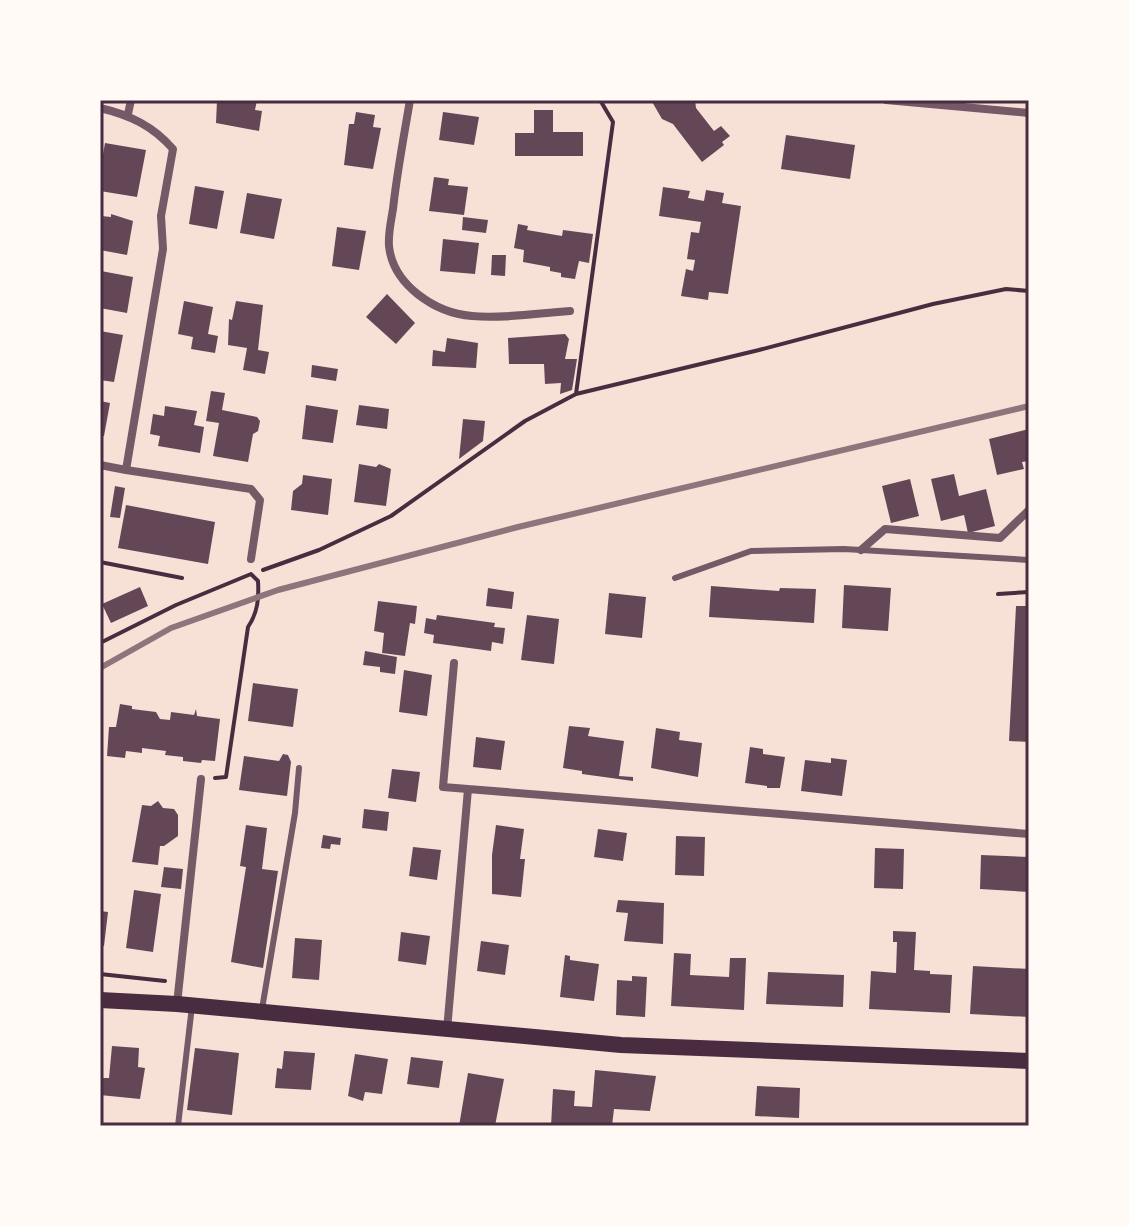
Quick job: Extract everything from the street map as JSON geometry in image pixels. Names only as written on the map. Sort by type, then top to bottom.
[{"type":"main road","points":[[100,1000],[621,1045],[1029,1061]]},
{"type":"street","points":[[128,114],[131,100]]},
{"type":"street","points":[[410,100],[389,243],[396,269],[409,286],[447,311],[473,316],[570,311]]},
{"type":"street","points":[[888,100],[1029,113]]},
{"type":"street","points":[[100,108],[128,114],[160,134],[173,149],[161,216],[163,249],[126,470]]},
{"type":"street","points":[[100,465],[251,489],[260,500],[251,559]]},
{"type":"street","points":[[861,550],[885,529],[1000,538],[1029,510]]},
{"type":"street","points":[[454,663],[443,787],[1029,834]]},
{"type":"street","points":[[185,1005],[179,983],[201,779]]},
{"type":"street","points":[[447,1031],[448,989],[468,789]]},
{"type":"lane","points":[[675,578],[751,551],[861,550],[1029,560]]},
{"type":"lane","points":[[261,1012],[295,813],[299,768]]},
{"type":"lane","points":[[178,1126],[185,1005]]},
{"type":"path","points":[[576,394],[613,122],[600,100]]},
{"type":"path","points":[[100,643],[176,605],[319,550],[391,516],[525,421],[576,394],[933,304],[1006,289],[1029,291]]},
{"type":"path","points":[[100,562],[182,578]]},
{"type":"path","points":[[201,779],[226,777],[248,627],[255,617],[259,598],[258,581],[251,574]]},
{"type":"path","points":[[998,594],[1029,592]]},
{"type":"path","points":[[100,974],[179,983]]},
{"type":"building","points":[[217,100],[257,100],[255,110],[262,111],[259,131],[216,123]]},
{"type":"building","points":[[651,100],[695,100],[696,108],[714,131],[721,126],[730,136],[722,142],[724,145],[702,162],[673,124],[662,119]]},
{"type":"building","points":[[534,110],[553,110],[553,132],[583,132],[583,156],[515,156],[515,133],[534,133]]},
{"type":"building","points":[[356,112],[375,115],[373,127],[381,128],[373,169],[344,165],[349,124],[354,124]]},
{"type":"building","points":[[443,112],[479,117],[474,145],[439,140]]},
{"type":"building","points":[[786,135],[855,145],[850,179],[781,169]]},
{"type":"building","points":[[105,143],[146,150],[137,197],[100,191]]},
{"type":"building","points":[[434,177],[449,179],[448,185],[468,187],[464,215],[429,211]]},
{"type":"building","points":[[195,186],[224,191],[217,229],[189,224]]},
{"type":"building","points":[[663,187],[690,191],[688,198],[704,201],[706,190],[724,193],[722,203],[741,206],[728,294],[709,292],[708,300],[681,296],[686,269],[693,271],[695,260],[687,259],[691,232],[699,233],[701,222],[659,216]]},
{"type":"building","points":[[247,193],[282,199],[274,239],[240,233]]},
{"type":"building","points":[[111,214],[133,221],[127,255],[100,250],[101,216],[111,217]]},
{"type":"building","points":[[463,217],[488,220],[486,233],[462,230]]},
{"type":"building","points":[[518,224],[528,226],[527,230],[562,236],[563,230],[593,234],[589,263],[579,261],[575,279],[561,277],[561,273],[550,271],[550,267],[523,262],[524,250],[514,248]]},
{"type":"building","points":[[337,227],[366,231],[359,270],[332,266]]},
{"type":"building","points":[[443,239],[479,243],[475,274],[440,271]]},
{"type":"building","points":[[492,255],[506,255],[505,276],[491,275]]},
{"type":"building","points":[[101,271],[133,277],[127,313],[100,308]]},
{"type":"building","points":[[387,294],[415,323],[396,344],[366,317]]},
{"type":"building","points":[[184,301],[213,307],[208,334],[218,336],[215,353],[191,349],[193,337],[178,334]]},
{"type":"building","points":[[236,301],[263,305],[258,350],[269,352],[265,374],[243,370],[247,348],[228,345],[229,319],[232,320]]},
{"type":"building","points":[[100,331],[123,335],[114,382],[100,380]]},
{"type":"building","points":[[565,334],[569,339],[565,359],[577,359],[572,390],[560,394],[561,383],[545,384],[544,364],[509,364],[508,338]]},
{"type":"building","points":[[447,338],[478,343],[476,368],[432,366],[433,350],[445,352]]},
{"type":"building","points":[[312,365],[338,369],[336,381],[311,377]]},
{"type":"building","points":[[211,391],[225,393],[222,410],[257,417],[260,421],[258,431],[253,434],[248,462],[213,456],[219,423],[206,421]]},
{"type":"building","points":[[100,401],[110,403],[104,436],[100,436]]},
{"type":"building","points":[[306,405],[338,410],[333,443],[302,439]]},
{"type":"building","points":[[359,405],[389,409],[387,429],[356,425]]},
{"type":"building","points":[[165,406],[197,411],[194,425],[204,427],[200,453],[158,446],[160,436],[150,434],[153,414],[164,416]]},
{"type":"building","points":[[463,419],[485,421],[483,441],[459,459]]},
{"type":"building","points":[[1029,429],[1029,461],[1022,462],[1024,469],[997,475],[989,439]]},
{"type":"building","points":[[359,464],[376,467],[379,464],[391,469],[386,506],[354,502]]},
{"type":"building","points":[[954,474],[959,496],[986,489],[995,526],[968,533],[964,515],[941,521],[931,479]]},
{"type":"building","points":[[303,475],[332,479],[328,515],[291,510],[293,491],[302,484]]},
{"type":"building","points":[[910,479],[919,516],[891,523],[882,486]]},
{"type":"building","points":[[115,486],[125,488],[120,518],[110,517]]},
{"type":"building","points":[[126,505],[215,522],[208,564],[118,548]]},
{"type":"building","points":[[844,585],[891,588],[888,631],[842,628]]},
{"type":"building","points":[[711,586],[779,591],[780,588],[816,589],[814,623],[709,617]]},
{"type":"building","points":[[140,587],[148,606],[111,623],[102,604]]},
{"type":"building","points":[[488,588],[514,592],[512,609],[486,606]]},
{"type":"building","points":[[609,593],[646,597],[642,638],[605,634]]},
{"type":"building","points":[[378,601],[417,606],[415,624],[410,623],[405,656],[382,653],[384,633],[374,631]]},
{"type":"building","points":[[1016,606],[1029,606],[1029,742],[1009,741]]},
{"type":"building","points":[[437,615],[495,623],[494,627],[505,628],[503,644],[492,642],[491,651],[433,643],[434,635],[424,633],[426,618],[436,620]]},
{"type":"building","points":[[527,615],[559,619],[554,664],[521,660]]},
{"type":"building","points":[[365,651],[397,657],[395,674],[380,672],[380,667],[363,665]]},
{"type":"building","points":[[404,670],[432,675],[427,716],[399,712]]},
{"type":"building","points":[[253,683],[298,689],[293,727],[248,721]]},
{"type":"building","points":[[120,704],[156,712],[160,719],[170,720],[171,712],[194,715],[196,709],[197,716],[220,719],[215,761],[183,761],[183,757],[165,755],[166,751],[142,748],[142,753],[126,751],[125,758],[107,756],[109,727],[116,727]]},
{"type":"building","points":[[569,726],[590,728],[588,736],[624,741],[619,776],[633,777],[633,781],[582,774],[582,771],[563,768]]},
{"type":"building","points":[[656,728],[680,732],[679,740],[702,743],[698,777],[651,768]]},
{"type":"building","points":[[476,737],[505,741],[501,770],[473,767]]},
{"type":"building","points":[[750,747],[763,749],[763,754],[785,757],[780,788],[745,783]]},
{"type":"building","points":[[283,754],[288,755],[291,762],[287,796],[239,790],[244,756],[279,761]]},
{"type":"building","points":[[831,758],[847,760],[842,796],[801,791],[805,760],[831,763]]},
{"type":"building","points":[[392,769],[420,772],[416,802],[388,798]]},
{"type":"building","points":[[158,801],[163,808],[174,809],[178,815],[178,836],[160,846],[158,865],[132,862],[142,805],[151,806]]},
{"type":"building","points":[[364,809],[389,812],[387,831],[362,828]]},
{"type":"building","points":[[246,825],[267,828],[262,869],[278,871],[263,968],[231,962],[246,867],[240,866]]},
{"type":"building","points":[[496,825],[524,829],[520,859],[525,859],[521,897],[492,894]]},
{"type":"building","points":[[598,829],[627,833],[623,861],[594,857]]},
{"type":"building","points":[[323,835],[341,838],[340,845],[321,848]]},
{"type":"building","points":[[676,836],[705,837],[704,876],[675,875]]},
{"type":"building","points":[[413,847],[441,850],[437,880],[409,876]]},
{"type":"building","points":[[875,848],[904,849],[903,889],[874,888]]},
{"type":"building","points":[[981,855],[1029,857],[1029,892],[980,889]]},
{"type":"building","points":[[164,867],[183,869],[181,889],[161,887]]},
{"type":"building","points":[[134,890],[161,894],[153,952],[126,948]]},
{"type":"building","points":[[618,900],[664,903],[663,944],[624,941],[628,913],[616,912]]},
{"type":"building","points":[[100,911],[108,912],[104,946],[100,946]]},
{"type":"building","points":[[893,931],[916,932],[914,970],[952,975],[950,1013],[869,1009],[871,971],[896,973],[897,942],[893,942]]},
{"type":"building","points":[[401,932],[430,936],[426,965],[398,961]]},
{"type":"building","points":[[295,938],[322,940],[319,980],[292,978]]},
{"type":"building","points":[[481,941],[509,945],[505,975],[477,971]]},
{"type":"building","points":[[674,953],[691,954],[690,975],[729,977],[730,958],[746,958],[744,1010],[671,1006]]},
{"type":"building","points":[[565,955],[570,956],[570,960],[599,964],[594,1001],[560,997]]},
{"type":"building","points":[[973,966],[1029,969],[1029,1017],[970,1014]]},
{"type":"building","points":[[768,972],[844,975],[843,1007],[766,1004]]},
{"type":"building","points":[[632,976],[647,977],[645,1017],[616,1015],[617,980],[632,981]]},
{"type":"building","points":[[112,1046],[139,1048],[138,1067],[145,1068],[140,1099],[100,1095],[102,1078],[109,1078]]},
{"type":"building","points":[[195,1048],[239,1053],[232,1115],[187,1110]]},
{"type":"building","points":[[284,1051],[315,1053],[311,1090],[275,1088],[277,1068],[282,1069]]},
{"type":"building","points":[[355,1054],[388,1059],[382,1094],[365,1092],[363,1101],[348,1096]]},
{"type":"building","points":[[411,1057],[443,1061],[439,1088],[407,1084]]},
{"type":"building","points":[[595,1070],[656,1076],[650,1111],[614,1109],[612,1126],[551,1126],[553,1089],[575,1091],[574,1106],[592,1107]]},
{"type":"building","points":[[468,1073],[504,1079],[495,1126],[459,1126]]},
{"type":"building","points":[[757,1086],[800,1088],[799,1118],[755,1116]]},
{"type":"railway","points":[[100,668],[171,628],[278,590],[518,527],[1029,406]]}]
